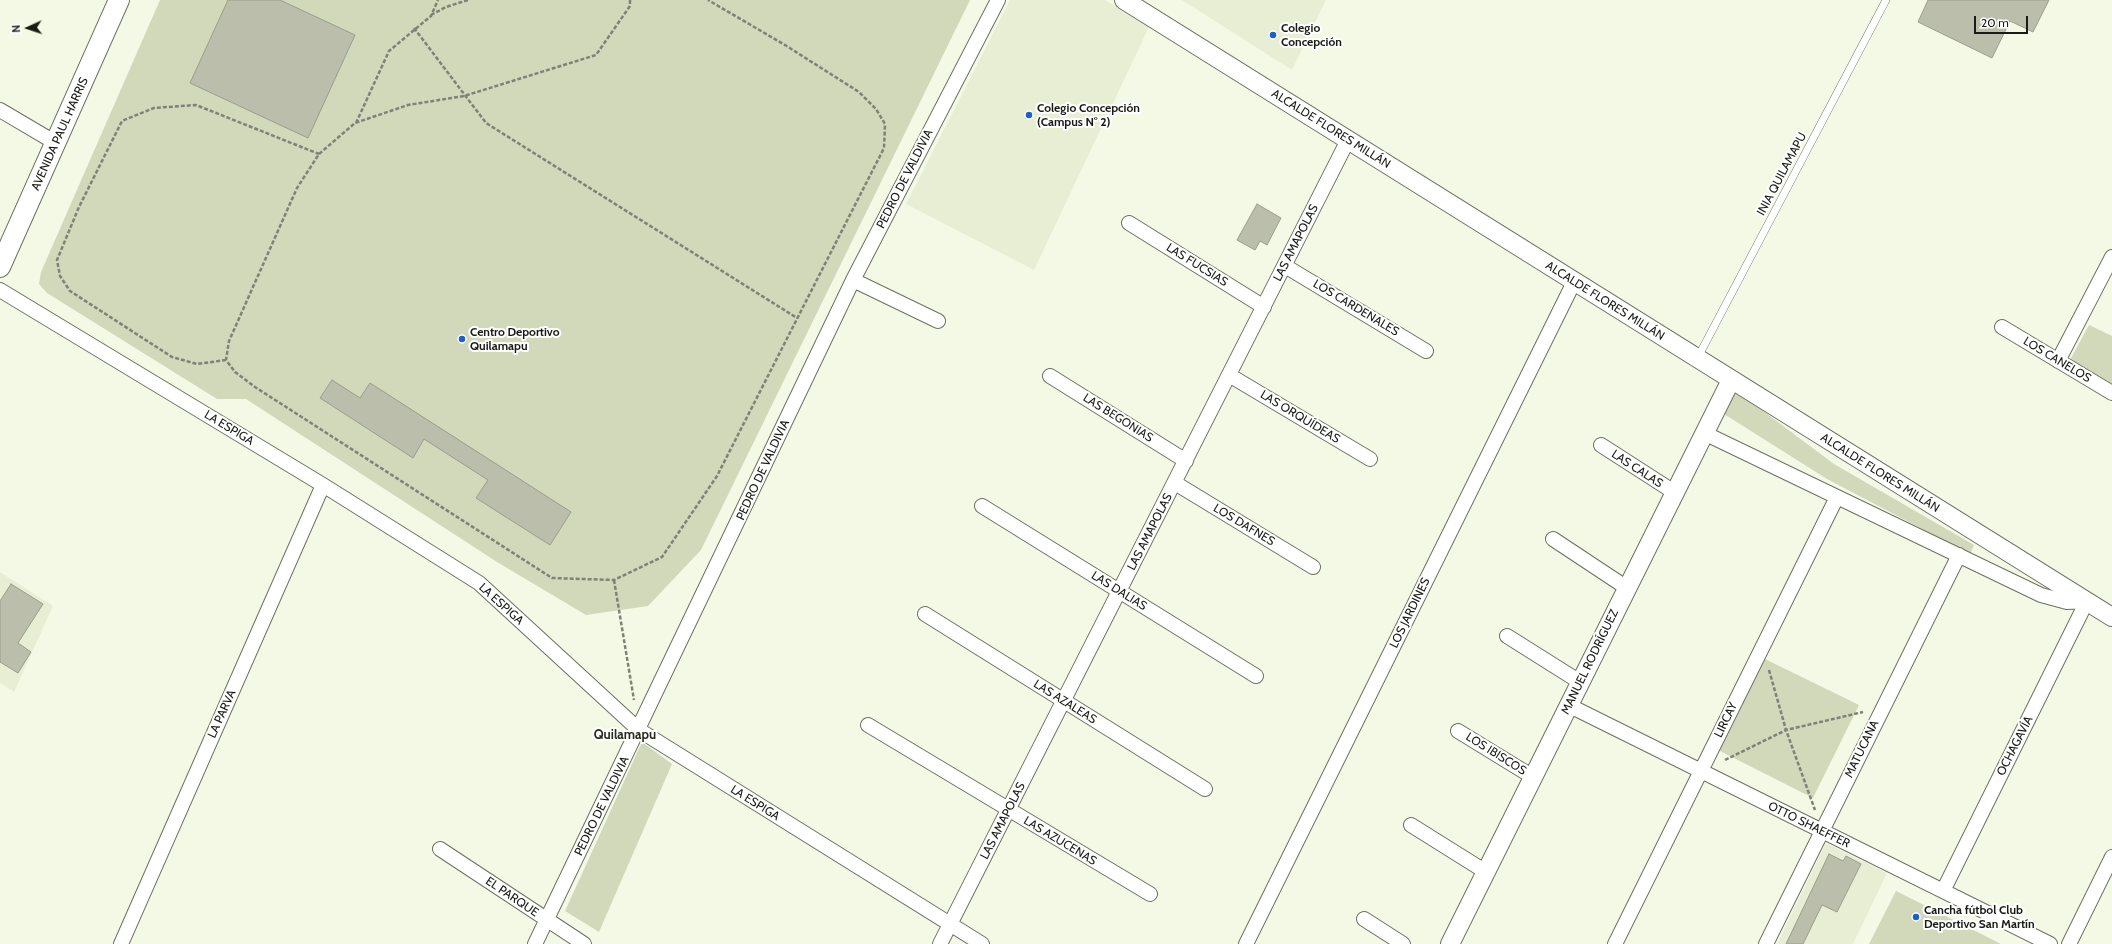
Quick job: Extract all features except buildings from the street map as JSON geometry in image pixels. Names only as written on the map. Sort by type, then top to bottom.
[{"type":"main road","name":"AVENIDA PAUL HARRIS","points":[[0,267],[120,0]]},
{"type":"street","name":"PEDRO DE VALDIVIA","points":[[535,944],[639,730],[853,280],[998,0]]},
{"type":"street","name":"ALCALDE FLORES MILLÁN","points":[[1124,0],[2112,618]]},
{"type":"street","points":[[0,110],[56,143]]},
{"type":"street","name":"LAS AMAPOLAS","points":[[940,944],[1348,140]]},
{"type":"street","name":"LAS FUCSIAS","points":[[1129,223],[1264,307]]},
{"type":"street","points":[[2058,361],[2112,257]]},
{"type":"street","name":"LOS CARDENALES","points":[[1285,266],[1426,351]]},
{"type":"street","points":[[853,280],[938,321]]},
{"type":"street","name":"LOS JARDINES","points":[[1246,944],[1574,282]]},
{"type":"street","name":"LA ESPIGA","points":[[0,290],[323,484],[479,583],[639,730],[982,944]]},
{"type":"street","name":"LOS CANELOS","points":[[2002,327],[2112,393]]},
{"type":"street","name":"LAS ORQUÍDEAS","points":[[1229,375],[1370,459]]},
{"type":"street","name":"LAS BEGONIAS","points":[[1050,376],[1186,461]]},
{"type":"street","name":"MANUEL RODRÍGUEZ","points":[[1450,944],[1731,380]]},
{"type":"street","points":[[1704,433],[2054,600],[2067,602],[2087,601]]},
{"type":"street","name":"LAS CALAS","points":[[1601,445],[1674,492]]},
{"type":"street","name":"LOS DAFNES","points":[[1175,483],[1313,567]]},
{"type":"street","name":"LA PARVA","points":[[121,944],[323,484]]},
{"type":"street","name":"LIRCAY","points":[[1615,944],[1837,497]]},
{"type":"street","name":"LAS DALIAS","points":[[982,506],[1256,676]]},
{"type":"street","points":[[1553,540],[1627,588]]},
{"type":"street","name":"MATUCANA","points":[[1766,944],[1959,555]]},
{"type":"street","name":"OCHAGAVÍA","points":[[1943,891],[2087,601]]},
{"type":"street","name":"LAS AZALEAS","points":[[925,614],[1205,789]]},
{"type":"street","points":[[1506,636],[1580,682]]},
{"type":"street","name":"OTTO SHAEFFER","points":[[1568,705],[2050,944]]},
{"type":"street","name":"LAS AZUCENAS","points":[[868,725],[1150,894]]},
{"type":"street","name":"LOS IBISCOS","points":[[1458,731],[1533,777]]},
{"type":"street","points":[[1411,825],[1486,872]]},
{"type":"street","name":"EL PARQUE","points":[[440,849],[584,944]]},
{"type":"street","points":[[2069,944],[2112,857]]},
{"type":"street","points":[[1364,919],[1403,944]]},
{"type":"lane","name":"INIA QUILAMAPU","points":[[1697,359],[1886,0]]},
{"type":"path","points":[[431,16],[438,0]]},
{"type":"path","points":[[355,123],[389,51],[414,28],[431,16],[446,7],[468,0]]},
{"type":"path","points":[[630,0],[630,6],[596,54],[464,96],[408,105],[355,123],[319,154],[297,188],[229,341],[226,360],[235,372],[256,387],[552,578],[614,580],[662,557],[717,476],[884,148],[885,124],[876,109],[859,92],[785,45],[708,0]]},
{"type":"path","points":[[414,28],[486,124],[797,318]]},
{"type":"path","points":[[226,360],[198,364],[172,357],[70,291],[60,276],[58,260],[79,207],[122,121],[154,108],[196,105],[319,154]]},
{"type":"path","points":[[614,580],[639,730]]},
{"type":"path","points":[[1762,647],[1786,730],[1822,831]]},
{"type":"path","points":[[1701,771],[1786,730],[1883,708]]},
{"type":"shaded area","name":"Centro Deportivo Quilamapu","points":[[160,0],[970,0],[701,550],[648,606],[586,615],[497,562],[246,399],[217,399],[47,293],[39,284],[41,272]]},
{"type":"shaded area","name":"Colegio Concepción (Campus N° 2)","points":[[1010,0],[1105,0],[1149,27],[1034,270],[906,204]]},
{"type":"shaded area","name":"Colegio Concepción","points":[[1182,0],[1326,0],[1292,70]]},
{"type":"shaded area","points":[[2089,325],[2112,336],[2112,384],[2070,360]]},
{"type":"shaded area","points":[[1735,390],[1834,464],[1974,545],[1970,554],[1827,479],[1724,414]]},
{"type":"shaded area","points":[[0,572],[53,606],[14,692],[0,683]]},
{"type":"shaded area","points":[[1763,658],[1859,705],[1813,798],[1718,750]]},
{"type":"shaded area","points":[[642,742],[672,764],[599,932],[565,911]]},
{"type":"shaded area","points":[[1826,843],[1887,873],[1853,944],[1777,944]]},
{"type":"shaded area","name":"Cancha fútbol Club Deportivo San Martín","points":[[1896,891],[2001,944],[1869,944]]},
{"type":"place","name":"Colegio Concepción","points":[[1273,35]]},
{"type":"place","name":"Colegio Concepción (Campus N° 2)","points":[[1029,115]]},
{"type":"place","name":"Centro Deportivo Quilamapu","points":[[462,339]]},
{"type":"place","name":"Cancha fútbol Club Deportivo San Martín","points":[[1916,917]]},
{"type":"district","name":"Quilamapu","points":[[625,735]]}]
